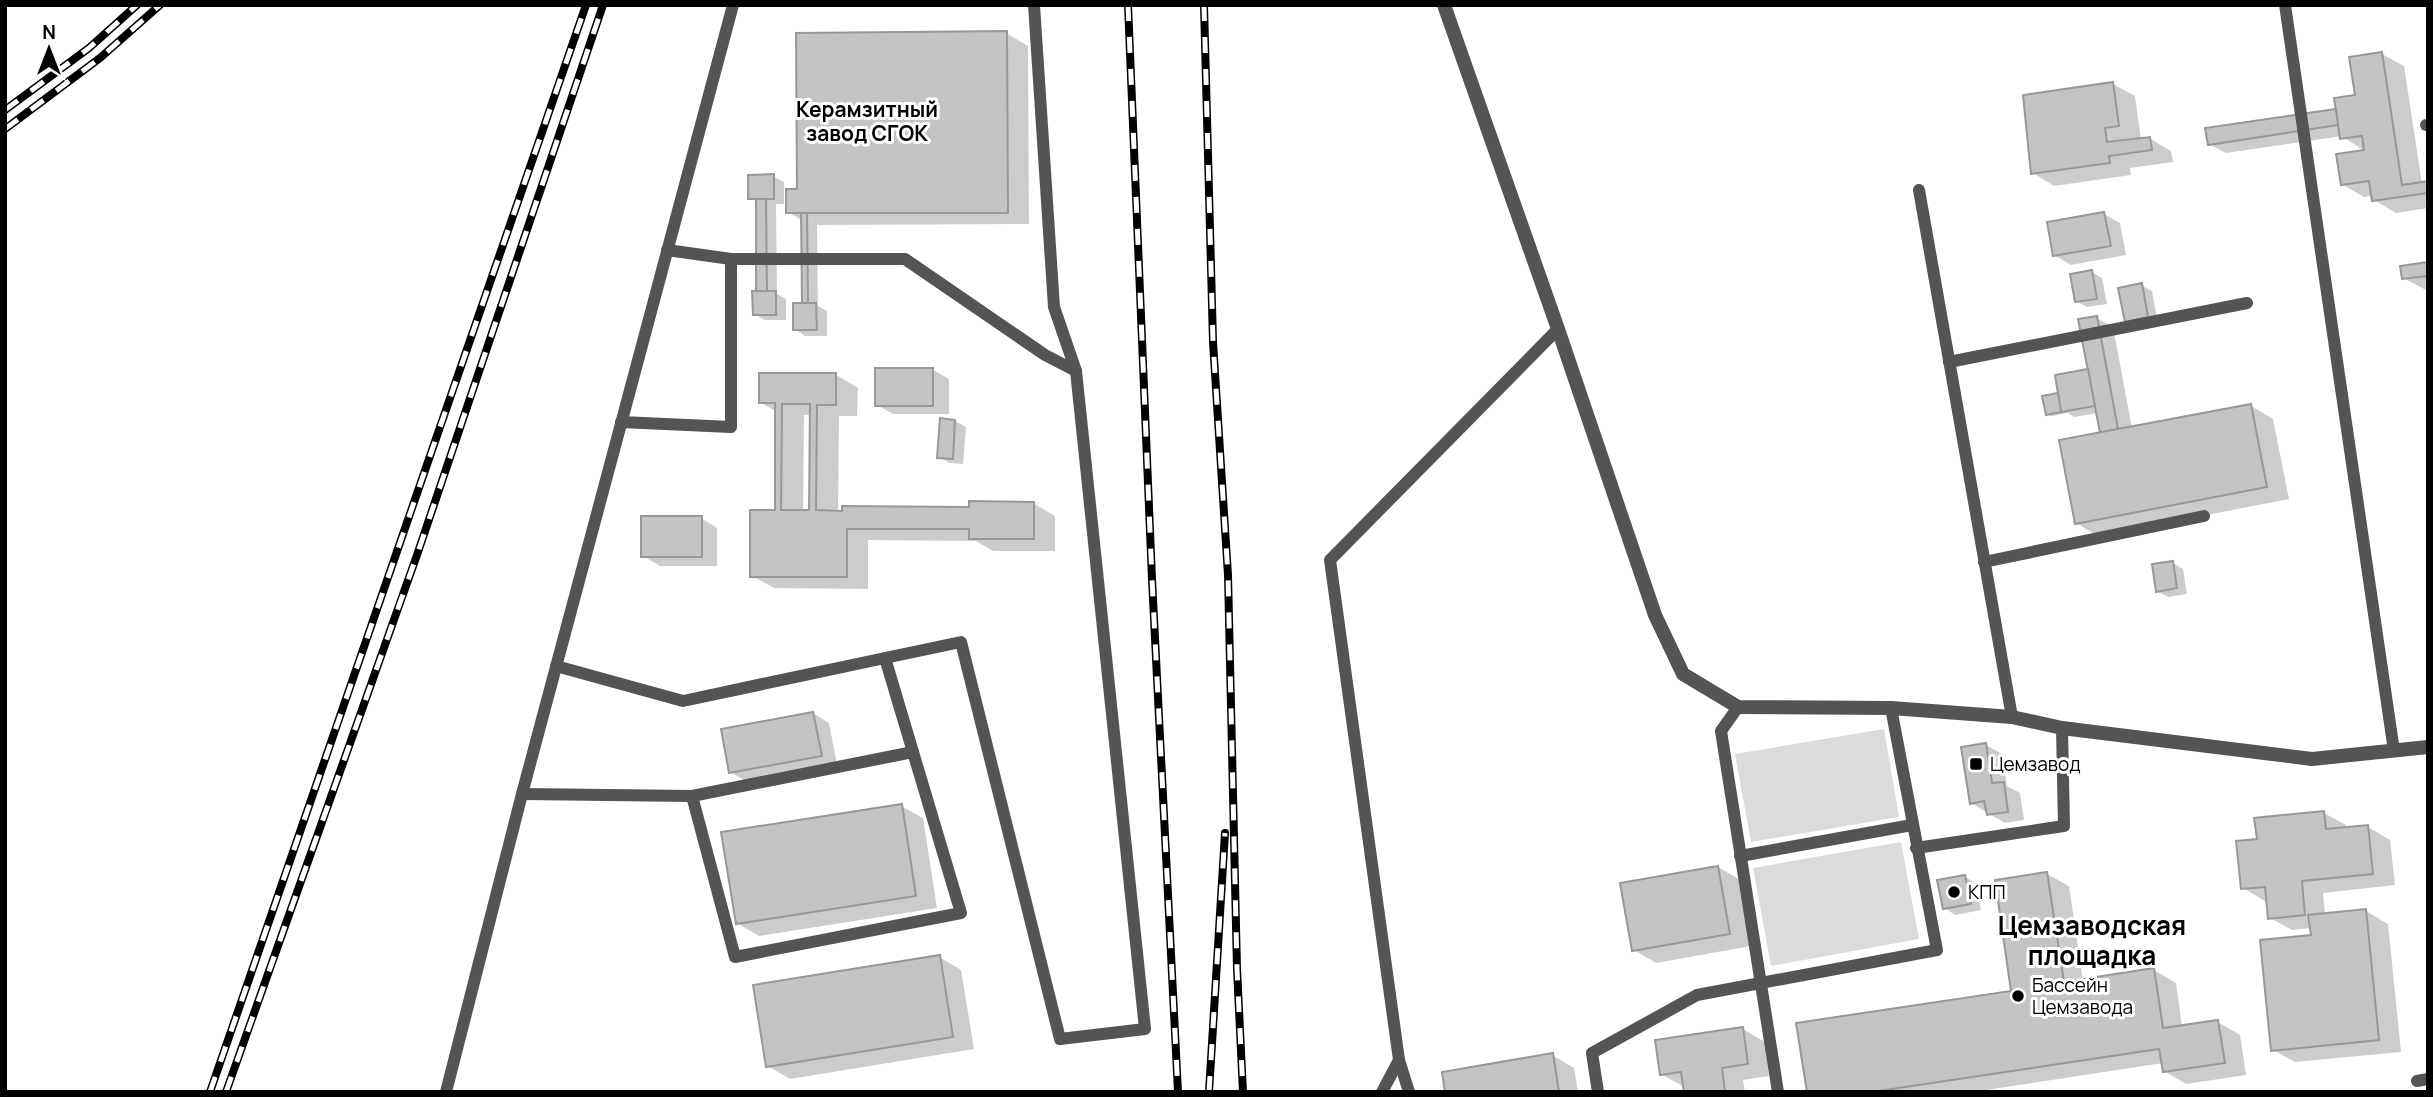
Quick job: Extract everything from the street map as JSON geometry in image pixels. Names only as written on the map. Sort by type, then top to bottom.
[{"type":"street","points":[[1444,5],[1655,615],[1683,674],[1738,707],[1891,708],[2012,717],[2062,728],[2312,759],[2428,747]]},
{"type":"lane","points":[[446,1092],[522,794],[733,5]]},
{"type":"lane","points":[[556,666],[683,701],[961,642],[1060,1039],[1145,1029],[1076,371],[1054,307],[1034,5]]},
{"type":"lane","points":[[2285,5],[2394,751]]},
{"type":"lane","points":[[1919,190],[2012,717]]},
{"type":"lane","points":[[667,250],[731,259],[905,259],[1045,355],[1076,371]]},
{"type":"lane","points":[[621,422],[731,427],[731,259]]},
{"type":"lane","points":[[1949,362],[2247,303]]},
{"type":"lane","points":[[1409,1092],[1399,1060],[1330,560],[1558,330]]},
{"type":"lane","points":[[1984,562],[2204,516]]},
{"type":"lane","points":[[692,796],[735,957],[961,913],[885,658]]},
{"type":"lane","points":[[1738,707],[1721,732],[1778,1092]]},
{"type":"lane","points":[[1598,1092],[1592,1053],[1698,995],[1937,950],[1891,708]]},
{"type":"lane","points":[[1916,848],[2063,826],[2062,728]]},
{"type":"lane","points":[[522,794],[692,796],[913,752]]},
{"type":"lane","points":[[1740,856],[1912,825]]},
{"type":"lane","points":[[1382,1092],[1399,1060]]},
{"type":"shaded area","points":[[1884,729],[1899,817],[1751,842],[1735,754]]},
{"type":"shaded area","points":[[1901,842],[1919,939],[1771,966],[1753,868]]},
{"type":"building","points":[[1007,31],[1008,213],[786,213],[786,189],[797,189],[796,33]]},
{"type":"building","points":[[2382,52],[2402,185],[2428,181],[2428,193],[2372,201],[2369,181],[2341,185],[2336,154],[2364,150],[2362,136],[2340,139],[2334,98],[2355,95],[2349,57]]},
{"type":"building","points":[[2113,82],[2119,126],[2105,128],[2107,142],[2150,137],[2152,150],[2109,156],[2110,163],[2031,174],[2023,95]]},
{"type":"building","points":[[2336,109],[2338,125],[2208,145],[2205,128]]},
{"type":"building","points":[[774,174],[774,199],[748,199],[748,175]]},
{"type":"building","points":[[756,199],[766,199],[767,291],[756,291]]},
{"type":"building","points":[[2104,212],[2111,246],[2053,256],[2047,222]]},
{"type":"building","points":[[801,213],[807,213],[808,303],[802,303]]},
{"type":"building","points":[[2428,262],[2428,276],[2402,279],[2400,266]]},
{"type":"building","points":[[2092,270],[2097,299],[2075,302],[2070,274]]},
{"type":"building","points":[[2142,283],[2148,317],[2125,322],[2118,288]]},
{"type":"building","points":[[752,291],[776,291],[776,315],[753,315]]},
{"type":"building","points":[[793,303],[816,303],[817,330],[793,330]]},
{"type":"building","points":[[2097,316],[2118,429],[2100,433],[2078,319]]},
{"type":"building","points":[[875,368],[933,368],[933,406],[875,406]]},
{"type":"building","points":[[2088,369],[2095,406],[2061,412],[2055,375]]},
{"type":"building","points":[[759,373],[836,373],[836,405],[817,405],[816,510],[842,511],[842,506],[969,507],[969,501],[1034,502],[1034,539],[969,539],[969,529],[847,529],[847,577],[750,577],[750,510],[775,510],[775,403],[759,403]],"holes":[[[782,404],[810,404],[809,510],[781,510]]]},
{"type":"building","points":[[2058,393],[2061,412],[2046,415],[2042,396]]},
{"type":"building","points":[[2251,404],[2267,487],[2075,524],[2059,440]]},
{"type":"building","points":[[940,418],[955,420],[953,459],[937,458]]},
{"type":"building","points":[[641,516],[702,516],[702,557],[641,557]]},
{"type":"building","points":[[2173,561],[2177,588],[2156,592],[2152,564]]},
{"type":"building","points":[[813,712],[822,756],[729,773],[721,729]]},
{"type":"building","name":"Цемзавод","points":[[1986,743],[1992,783],[2004,782],[2008,812],[1987,815],[1984,801],[1970,804],[1961,747]]},
{"type":"building","points":[[902,804],[916,896],[736,924],[721,832]]},
{"type":"building","points":[[2324,811],[2326,829],[2368,825],[2373,874],[2302,881],[2305,915],[2268,919],[2265,887],[2241,889],[2236,841],[2257,839],[2254,818]]},
{"type":"building","points":[[1718,866],[1730,934],[1632,951],[1620,883]]},
{"type":"building","points":[[2047,872],[2064,982],[2154,968],[2163,1028],[2218,1020],[2225,1063],[2163,1072],[2159,1049],[1872,1092],[1807,1092],[1796,1023],[2011,991],[1995,880]]},
{"type":"building","name":"КПП","points":[[1965,875],[1971,904],[1943,909],[1937,880]]},
{"type":"building","points":[[2366,909],[2379,1040],[2271,1051],[2260,940],[2311,935],[2308,915]]},
{"type":"building","points":[[940,955],[953,1037],[766,1067],[753,985]]},
{"type":"building","points":[[1743,1027],[1748,1064],[1722,1068],[1725,1092],[1684,1092],[1681,1072],[1660,1075],[1655,1040]]},
{"type":"building","points":[[1553,1053],[1559,1092],[1445,1092],[1442,1072]]},
{"type":"railway","points":[[5,110],[89,48],[137,5]]},
{"type":"railway","points":[[5,129],[100,58],[160,5]]},
{"type":"railway","points":[[210,1092],[586,5]]},
{"type":"railway","points":[[226,1092],[417,555],[603,5]]},
{"type":"railway","points":[[1128,5],[1152,579],[1178,1092]]},
{"type":"railway","points":[[1204,5],[1213,342],[1228,575],[1237,969],[1243,1092]]},
{"type":"railway","points":[[1209,1092],[1225,833]]},
{"type":"place","name":"Цемзавод","points":[[1976,764]]},
{"type":"place","name":"КПП","points":[[1954,892]]},
{"type":"place","name":"Бассейн Цемзавода","points":[[2018,996]]},
{"type":"district","name":"Керамзитный завод СГОК","points":[[867,122]]},
{"type":"district","name":"Цемзаводская площадка","points":[[2092,941]]}]
